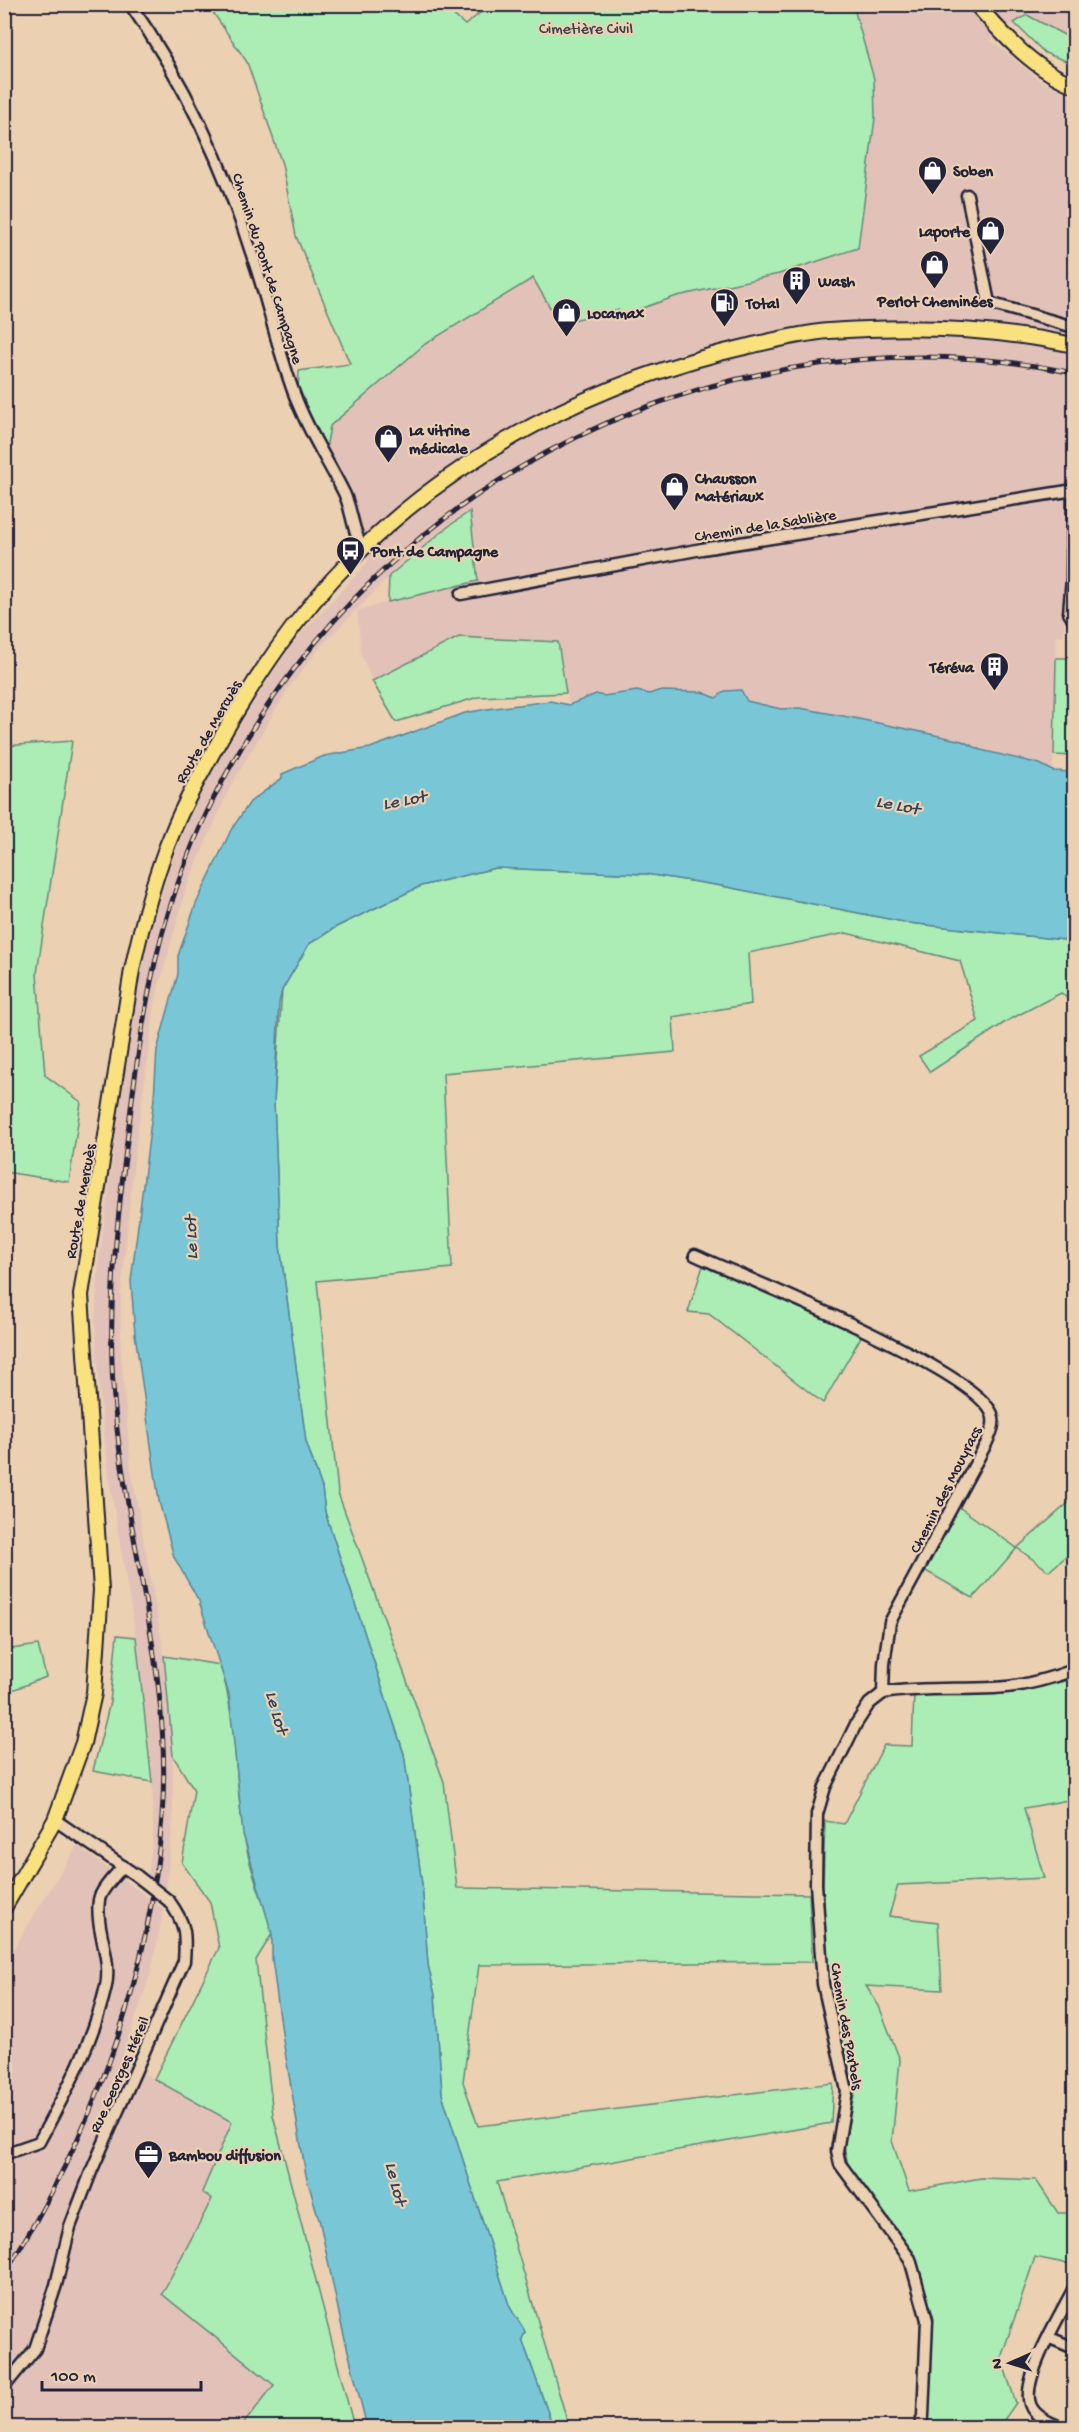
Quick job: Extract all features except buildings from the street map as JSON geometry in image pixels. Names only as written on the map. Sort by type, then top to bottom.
[{"type":"main road","points":[[976,4],[1017,48],[1045,69],[1074,85]]},
{"type":"main road","name":"Route de Mercuès","points":[[4,1908],[55,1820],[83,1743],[99,1652],[101,1590],[81,1295],[85,1258],[103,1167],[132,970],[143,918],[172,831],[222,735],[273,651],[318,596],[363,548],[429,493],[523,430],[632,380],[696,359],[827,331],[941,328],[994,332],[1074,345]]},
{"type":"street","name":"Chemin du Pont de Campagne","points":[[130,4],[155,40],[219,165],[254,260],[295,396],[323,457],[343,490],[356,537],[363,548]]},
{"type":"street","points":[[967,195],[989,303],[1074,327]]},
{"type":"street","points":[[1074,490],[1069,613],[1074,621]]},
{"type":"street","name":"Chemin de la Sablière","points":[[461,594],[702,549],[1074,490]]},
{"type":"street","name":"Chemin des Mouyracs","points":[[695,1255],[899,1347],[944,1371],[979,1398],[992,1413],[994,1425],[986,1444],[890,1622],[884,1664],[883,1693]]},
{"type":"street","points":[[883,1693],[906,1689],[996,1688],[1030,1683],[1074,1670]]},
{"type":"street","name":"Chemin des Parbels","points":[[883,1693],[869,1704],[856,1724],[825,1787],[817,1814],[816,1884],[823,1984],[847,2091],[837,2151],[840,2164],[910,2259],[927,2320],[923,2416],[919,2427]]},
{"type":"street","name":"Rue Georges Héreil","points":[[4,2387],[34,2349],[56,2285],[70,2227],[91,2172],[184,1962],[184,1926],[182,1918],[169,1901],[123,1866],[55,1820]]},
{"type":"street","points":[[4,2154],[39,2142],[78,2068],[106,1983],[106,1953],[100,1921],[99,1898],[123,1866]]},
{"type":"street","points":[[1057,2426],[1037,2414],[1030,2405],[1028,2392],[1035,2367],[1074,2288]]},
{"type":"street","points":[[1050,2338],[1074,2348]]},
{"type":"shaded area","points":[[963,4],[968,10],[971,5],[1074,5],[1074,32],[1068,38],[1027,15],[990,39],[1038,79],[1074,97],[1074,508],[1068,508],[1064,635],[1056,636],[1053,771],[1040,764],[981,750],[962,741],[800,708],[781,709],[746,701],[741,690],[725,691],[716,698],[702,692],[659,691],[649,694],[631,691],[581,698],[569,705],[559,643],[459,637],[372,681],[361,654],[357,611],[420,592],[478,581],[470,512],[403,563],[322,645],[288,689],[230,787],[187,886],[156,998],[135,1151],[121,1293],[121,1354],[131,1469],[162,1643],[169,1707],[173,1764],[173,1819],[166,1890],[148,1877],[153,1834],[152,1765],[136,1637],[111,1491],[100,1399],[95,1321],[99,1260],[134,1000],[150,931],[188,819],[212,772],[268,679],[298,637],[368,562],[326,449],[330,426],[425,344],[533,278],[559,323],[619,310],[622,315],[677,296],[779,274],[858,248],[875,118],[874,79],[853,5]]},
{"type":"shaded area","points":[[77,1846],[164,1909],[150,1976],[121,2061],[232,2121],[202,2192],[213,2198],[162,2294],[274,2385],[241,2427],[5,2427],[4,1964]]},
{"type":"green space","name":"Cimetière Civil","points":[[208,5],[442,5],[465,25],[490,5],[853,5],[874,79],[875,118],[858,248],[779,274],[677,296],[622,315],[618,310],[559,323],[533,278],[425,344],[330,426],[326,449],[298,389],[299,371],[350,364],[296,236],[282,164],[247,62]]},
{"type":"green space","points":[[1027,15],[1068,37],[1074,32],[1074,64],[1045,53],[1014,23]]},
{"type":"green space","points":[[470,511],[478,581],[388,602],[389,576]]},
{"type":"green space","points":[[459,637],[558,642],[566,693],[478,697],[396,722],[372,681]]},
{"type":"green space","points":[[1072,648],[1074,648],[1074,756],[1054,755],[1056,658],[1073,658]]},
{"type":"green space","points":[[72,741],[37,973],[45,1075],[81,1102],[69,1182],[5,1172],[4,746]]},
{"type":"green space","points":[[495,868],[646,874],[722,886],[909,923],[1074,941],[1074,1004],[1061,993],[1007,1021],[930,1072],[919,1056],[978,1021],[960,961],[846,933],[748,953],[751,1004],[673,1017],[675,1052],[443,1073],[452,1268],[317,1281],[338,1493],[444,1782],[457,1888],[809,1894],[812,1962],[479,1965],[463,2082],[478,2126],[833,2083],[831,2123],[497,2182],[569,2427],[553,2427],[522,2339],[525,2332],[509,2305],[442,2094],[435,1995],[428,1965],[422,1884],[404,1754],[325,1512],[322,1488],[306,1442],[280,1246],[274,1102],[282,990],[309,944],[336,927],[421,886]]},
{"type":"green space","points":[[703,1266],[862,1335],[823,1403],[709,1314],[688,1312]]},
{"type":"green space","points":[[1074,1498],[1074,1550],[1049,1571],[1017,1548]]},
{"type":"green space","points":[[956,1505],[1017,1548],[973,1598],[924,1570]]},
{"type":"green space","points":[[117,1635],[136,1637],[152,1782],[93,1771],[110,1702]]},
{"type":"green space","points":[[38,1645],[46,1677],[5,1693],[5,1650]]},
{"type":"green space","points":[[164,1656],[220,1665],[226,1689],[234,1737],[244,1835],[272,1934],[256,1960],[273,2115],[354,2427],[241,2427],[274,2385],[162,2294],[212,2199],[202,2192],[232,2122],[154,2079],[219,1948],[210,1902],[182,1863],[194,1790],[173,1756]]},
{"type":"green space","points":[[1074,1679],[1074,1799],[1024,1808],[1044,1878],[898,1885],[889,1916],[938,1922],[942,1990],[866,1986],[879,2006],[900,2060],[892,2141],[909,2191],[981,2178],[1036,2180],[1058,2213],[1074,2213],[1074,2265],[1035,2257],[1001,2358],[1016,2403],[999,2427],[926,2427],[929,2417],[929,2311],[913,2253],[848,2165],[844,2145],[855,2091],[828,1985],[823,1886],[825,1821],[844,1824],[884,1745],[912,1746],[914,1693],[1013,1693]]},
{"type":"water","name":"Le Lot","points":[[741,690],[747,701],[781,709],[800,708],[926,733],[962,741],[981,750],[1040,764],[1053,771],[1074,772],[1074,941],[909,923],[722,886],[646,874],[495,868],[421,886],[336,927],[309,944],[282,990],[279,1003],[274,1102],[280,1246],[306,1442],[322,1488],[325,1512],[404,1754],[422,1884],[428,1965],[435,1995],[442,2094],[509,2305],[525,2332],[522,2339],[553,2427],[367,2427],[341,2323],[320,2223],[306,2175],[283,2040],[272,1959],[272,1934],[243,1834],[229,1694],[199,1601],[174,1557],[159,1501],[135,1334],[131,1281],[154,1098],[157,1050],[178,974],[178,956],[196,904],[231,830],[250,802],[282,778],[282,774],[324,756],[370,748],[465,713],[550,701],[569,705],[596,694],[603,696],[637,691],[649,694],[658,691],[702,692],[716,698],[725,691]]},
{"type":"railway","points":[[4,2274],[36,2221],[64,2167],[90,2112],[112,2055],[145,1938],[155,1878],[162,1817],[164,1766],[161,1714],[148,1613],[129,1512],[115,1410],[112,1376],[112,1309],[116,1241],[137,1064],[161,938],[184,866],[215,797],[251,731],[294,669],[343,611],[396,559],[455,511],[518,469],[582,435],[648,407],[717,385],[787,369],[859,360],[931,357],[1003,362],[1074,373]]},
{"type":"place","name":"Soben","points":[[932,196]]},
{"type":"place","name":"Laporte","points":[[991,256]]},
{"type":"place","name":"Perlot Cheminées","points":[[935,290]]},
{"type":"place","name":"Wash","points":[[797,306]]},
{"type":"place","name":"Total","points":[[725,328]]},
{"type":"place","name":"Locamax","points":[[566,338]]},
{"type":"place","name":"La vitrine médicale","points":[[388,464]]},
{"type":"place","name":"Chausson Matériaux","points":[[674,512]]},
{"type":"place","name":"Pont de Campagne","points":[[350,576]]},
{"type":"place","name":"Téréva","points":[[995,692]]},
{"type":"place","name":"Bambou diffusion","points":[[148,2180]]}]
